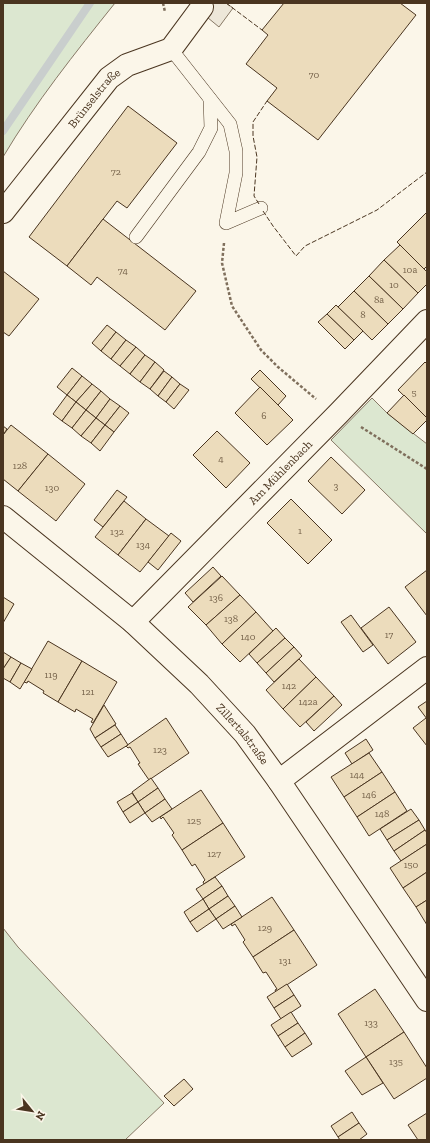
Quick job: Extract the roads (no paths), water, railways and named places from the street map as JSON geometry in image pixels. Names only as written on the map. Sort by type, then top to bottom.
[{"type":"street","points":[[171,49],[202,7]]},
{"type":"street","name":"Brünselstraße","points":[[3,212],[109,78],[127,65],[171,49]]},
{"type":"street","name":"Am Mühlenbach","points":[[133,622],[339,413],[427,321]]},
{"type":"street","name":"Zillertalstraße","points":[[3,517],[133,622],[204,689],[245,734],[423,987]]},
{"type":"street","points":[[279,781],[427,668]]},
{"type":"lane","points":[[171,49],[230,124],[236,151],[236,173],[226,222],[261,208]]},
{"type":"lane","points":[[136,237],[199,152],[211,128],[210,99]]},
{"type":"waterway","points":[[3,131],[90,3]]}]
